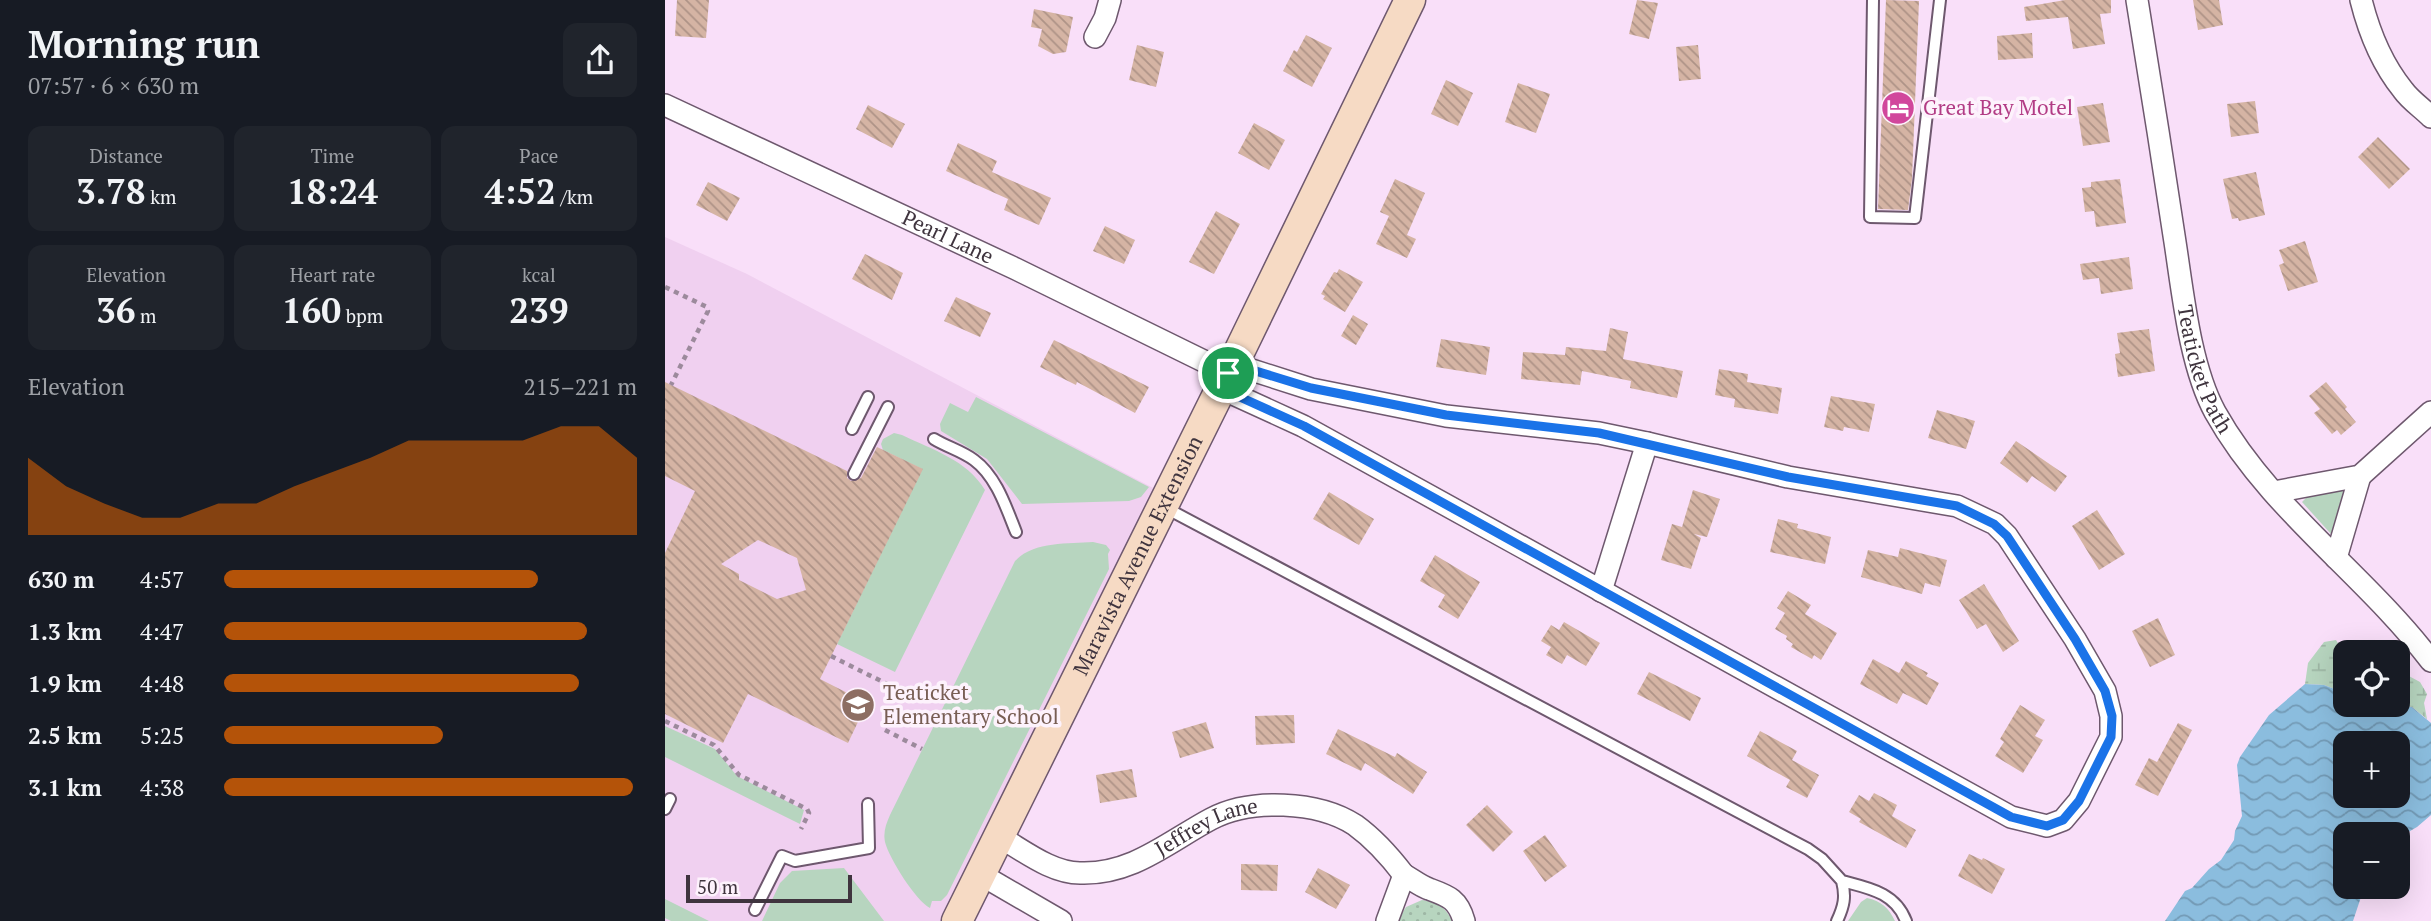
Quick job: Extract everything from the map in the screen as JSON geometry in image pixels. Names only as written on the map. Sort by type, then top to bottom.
[{"type":"main road","name":"Maravista Avenue Extension","points":[[957,921],[1410,0]]},
{"type":"street","points":[[1095,37],[1105,18],[1110,0]]},
{"type":"street","name":"Teaticket Path","points":[[2137,0],[2186,313],[2201,377],[2215,412],[2245,457],[2274,492],[2431,661]]},
{"type":"street","points":[[2361,0],[2372,36],[2386,64],[2404,92],[2431,117]]},
{"type":"street","name":"Pearl Lane","points":[[665,105],[1016,269],[1227,375]]},
{"type":"street","points":[[1227,375],[1311,388],[1446,415],[1599,433],[1788,477],[1957,506],[1994,524],[2007,536],[2075,639],[2105,691],[2112,716],[2111,737],[2079,801],[2063,820],[2047,826],[2000,811],[1304,426],[1227,375]]},
{"type":"street","points":[[2274,492],[2360,476],[2431,412]]},
{"type":"street","points":[[1601,591],[1647,443]]},
{"type":"street","points":[[2336,558],[2360,476]]},
{"type":"street","name":"Jeffrey Lane","points":[[998,836],[1066,872],[1097,873],[1146,859],[1228,811],[1251,806],[1287,805],[1333,814],[1357,827],[1404,875],[1451,898],[1459,907],[1464,921]]},
{"type":"street","points":[[980,874],[1061,921]]},
{"type":"street","points":[[1387,921],[1404,875]]},
{"type":"lane","points":[[1873,0],[1870,217],[1916,218],[1940,0]]},
{"type":"lane","points":[[852,429],[868,397]]},
{"type":"lane","points":[[853,474],[888,407]]},
{"type":"lane","points":[[934,439],[971,458],[983,468],[1002,497],[1016,532]]},
{"type":"lane","points":[[1162,506],[1808,849],[1822,859],[1842,881],[1845,894],[1837,921]]},
{"type":"lane","points":[[755,911],[782,856],[796,861],[869,848],[868,804]]},
{"type":"lane","points":[[1842,881],[1884,894],[1901,910],[1906,921]]},
{"type":"path","points":[[665,287],[708,309],[671,385]]},
{"type":"path","points":[[831,656],[903,692]]},
{"type":"path","points":[[665,721],[715,745],[739,775],[807,809],[809,813],[801,829]]},
{"type":"path","points":[[885,730],[922,749]]},
{"type":"shaded area","name":"Teaticket Elementary School","points":[[665,237],[747,274],[1157,490],[945,921],[665,921]]},
{"type":"green space","points":[[976,397],[1149,487],[1141,497],[1129,501],[1022,504],[987,459],[941,431],[940,424],[950,403],[968,412]]},
{"type":"green space","points":[[894,433],[959,463],[985,490],[895,672],[837,644],[922,469],[883,450],[883,439]]},
{"type":"green space","points":[[2348,485],[2331,534],[2302,502],[2310,494]]},
{"type":"green space","points":[[1093,542],[1106,545],[1110,550],[1109,569],[947,895],[941,901],[932,901],[930,908],[911,888],[888,849],[884,835],[890,815],[1015,561],[1041,547]]},
{"type":"green space","points":[[2333,640],[2333,688],[2305,684],[2308,663],[2324,642]]},
{"type":"green space","points":[[2410,677],[2420,682],[2427,694],[2424,703],[2427,719],[2412,707]]},
{"type":"green space","points":[[665,726],[715,749],[737,776],[804,810],[800,824],[665,757]]},
{"type":"green space","points":[[844,868],[884,921],[762,921],[780,883],[792,871]]},
{"type":"green space","points":[[1867,898],[1884,906],[1895,921],[1848,921]]},
{"type":"green space","points":[[665,899],[709,921],[671,921],[665,918]]},
{"type":"green space","points":[[1422,900],[1440,906],[1452,921],[1397,921],[1406,907]]},
{"type":"water","points":[[2305,684],[2333,688],[2333,717],[2410,717],[2412,707],[2431,723],[2431,815],[2410,831],[2410,822],[2333,822],[2333,899],[2360,899],[2353,921],[2165,921],[2185,891],[2192,888],[2221,860],[2234,840],[2242,816],[2237,765],[2269,715]]},
{"type":"building","points":[[677,0],[709,0],[706,38],[675,36]]},
{"type":"building","points":[[1637,0],[1658,3],[1649,39],[1629,34]]},
{"type":"building","name":"Great Bay Motel","points":[[1886,0],[1919,1],[1912,179],[1908,210],[1878,209]]},
{"type":"building","points":[[2065,0],[2111,0],[2111,13],[2100,14],[2105,44],[2073,49],[2068,17],[2026,21],[2024,7]]},
{"type":"building","points":[[2193,0],[2219,0],[2223,25],[2198,30]]},
{"type":"building","points":[[1034,9],[1073,17],[1066,52],[1053,54],[1038,46],[1042,29],[1031,27]]},
{"type":"building","points":[[2032,33],[2033,58],[1998,60],[1997,36]]},
{"type":"building","points":[[1306,35],[1332,48],[1312,87],[1283,71]]},
{"type":"building","points":[[1137,45],[1164,52],[1156,87],[1129,80]]},
{"type":"building","points":[[1698,45],[1701,79],[1679,81],[1676,47]]},
{"type":"building","points":[[1446,80],[1473,93],[1458,126],[1431,114]]},
{"type":"building","points":[[1518,83],[1550,94],[1536,133],[1505,122]]},
{"type":"building","points":[[2255,101],[2259,133],[2231,137],[2227,104]]},
{"type":"building","points":[[2103,103],[2110,142],[2083,146],[2077,107]]},
{"type":"building","points":[[868,105],[905,124],[892,148],[856,129]]},
{"type":"building","points":[[1254,123],[1285,140],[1269,170],[1238,153]]},
{"type":"building","points":[[2378,137],[2410,169],[2389,189],[2358,157]]},
{"type":"building","points":[[958,143],[997,161],[992,172],[1051,198],[1039,225],[1004,210],[1008,199],[946,171]]},
{"type":"building","points":[[2256,172],[2265,215],[2239,221],[2238,218],[2232,219],[2223,179]]},
{"type":"building","points":[[1395,179],[1425,193],[1407,235],[1416,239],[1407,258],[1376,244],[1389,216],[1380,212]]},
{"type":"building","points":[[2120,179],[2126,223],[2096,227],[2094,211],[2085,212],[2082,188],[2091,187],[2091,182]]},
{"type":"building","points":[[708,182],[740,198],[727,221],[696,205]]},
{"type":"building","points":[[1216,211],[1240,224],[1214,274],[1189,262]]},
{"type":"building","points":[[1105,226],[1135,240],[1124,264],[1093,251]]},
{"type":"building","points":[[2305,241],[2318,282],[2288,291],[2279,265],[2284,263],[2279,250]]},
{"type":"building","points":[[865,254],[903,273],[892,300],[852,279]]},
{"type":"building","points":[[2129,257],[2133,289],[2101,294],[2099,278],[2083,280],[2080,264]]},
{"type":"building","points":[[1339,269],[1363,282],[1345,312],[1323,299],[1325,296],[1321,294],[1334,272],[1337,273]]},
{"type":"building","points":[[956,297],[991,313],[980,337],[944,321]]},
{"type":"building","points":[[1353,315],[1368,324],[1356,345],[1341,336]]},
{"type":"building","points":[[1610,328],[1628,332],[1623,359],[1683,371],[1677,398],[1630,388],[1631,381],[1582,371],[1580,385],[1521,379],[1523,352],[1565,355],[1566,347],[1606,351]]},
{"type":"building","points":[[2149,329],[2155,371],[2118,377],[2115,354],[2120,353],[2117,333]]},
{"type":"building","points":[[1441,339],[1490,347],[1486,375],[1436,367]]},
{"type":"building","points":[[1054,340],[1149,387],[1135,413],[1077,382],[1076,385],[1040,367]]},
{"type":"building","points":[[1719,369],[1748,374],[1747,382],[1782,388],[1778,414],[1734,407],[1735,399],[1715,395]]},
{"type":"building","points":[[665,382],[847,471],[847,478],[851,481],[861,478],[877,447],[923,469],[820,679],[867,703],[848,743],[748,694],[723,743],[665,714],[665,553],[695,491],[665,476]],"holes":[[[758,540],[797,558],[806,590],[777,599],[739,580],[739,574],[721,564]]]},
{"type":"building","points":[[2326,382],[2356,422],[2341,435],[2337,430],[2332,434],[2314,413],[2320,409],[2309,396]]},
{"type":"building","points":[[1831,396],[1875,404],[1869,432],[1844,427],[1843,431],[1824,427]]},
{"type":"building","points":[[1937,410],[1975,421],[1966,449],[1928,438]]},
{"type":"building","points":[[2016,441],[2067,476],[2055,492],[2032,476],[2027,483],[2000,463]]},
{"type":"building","points":[[1693,490],[1720,499],[1707,537],[1694,534],[1701,538],[1691,569],[1661,560],[1672,524],[1682,527]]},
{"type":"building","points":[[1329,492],[1374,519],[1359,545],[1313,519]]},
{"type":"building","points":[[2097,510],[2125,554],[2099,570],[2072,526]]},
{"type":"building","points":[[1778,519],[1798,524],[1797,528],[1831,537],[1825,564],[1770,552]]},
{"type":"building","points":[[1900,548],[1947,560],[1940,587],[1925,583],[1922,594],[1861,577],[1868,550],[1898,557]]},
{"type":"building","points":[[1435,555],[1480,582],[1458,619],[1438,607],[1445,595],[1420,581]]},
{"type":"building","points":[[1984,584],[2019,641],[2003,652],[1986,624],[1977,629],[1959,600]]},
{"type":"building","points":[[1788,591],[1811,605],[1805,614],[1837,633],[1821,660],[1814,655],[1812,659],[1791,647],[1793,644],[1786,639],[1787,636],[1775,629],[1785,613],[1777,608]]},
{"type":"building","points":[[2158,618],[2175,655],[2150,667],[2132,631]]},
{"type":"building","points":[[1564,622],[1600,643],[1586,666],[1567,655],[1562,664],[1546,655],[1551,647],[1541,641],[1551,625],[1559,630]]},
{"type":"building","points":[[1873,659],[1899,673],[1906,661],[1928,673],[1926,676],[1939,683],[1927,705],[1903,693],[1897,704],[1860,684]]},
{"type":"building","points":[[1649,672],[1701,698],[1690,721],[1637,694]]},
{"type":"building","points":[[2020,705],[2045,720],[2035,736],[2043,740],[2023,773],[1995,756],[2004,742],[2000,739]]},
{"type":"building","points":[[1294,715],[1295,743],[1256,745],[1255,716]]},
{"type":"building","points":[[1206,722],[1214,748],[1180,758],[1172,732]]},
{"type":"building","points":[[2178,723],[2192,730],[2158,796],[2135,785],[2149,758],[2157,762]]},
{"type":"building","points":[[1338,729],[1395,757],[1397,753],[1427,772],[1413,794],[1365,763],[1361,771],[1326,754]]},
{"type":"building","points":[[1760,731],[1797,751],[1792,760],[1819,775],[1807,798],[1786,787],[1790,780],[1747,756]]},
{"type":"building","points":[[1132,769],[1137,797],[1100,803],[1096,775]]},
{"type":"building","points":[[1874,793],[1897,805],[1892,816],[1916,830],[1906,848],[1859,822],[1861,819],[1849,812],[1859,795],[1869,801]]},
{"type":"building","points":[[1487,805],[1513,832],[1493,852],[1466,825]]},
{"type":"building","points":[[1545,835],[1567,866],[1545,882],[1523,851]]},
{"type":"building","points":[[1969,854],[2005,869],[1992,894],[1958,876]]},
{"type":"building","points":[[1241,864],[1278,865],[1277,891],[1241,890]]},
{"type":"building","points":[[1318,868],[1350,885],[1336,909],[1305,892]]},
{"type":"place","name":"Great Bay Motel","points":[[1898,108]]},
{"type":"place","name":"Teaticket Elementary School","points":[[858,705]]},
{"type":"route","points":[[1233,364],[1311,388],[1446,415],[1599,433],[1788,477],[1957,506],[1994,524],[2007,536],[2021,556],[2105,691],[2112,716],[2111,737],[2079,801],[2063,820],[2047,826],[2011,817],[1304,426],[1220,388],[1228,373],[1233,364]]}]
